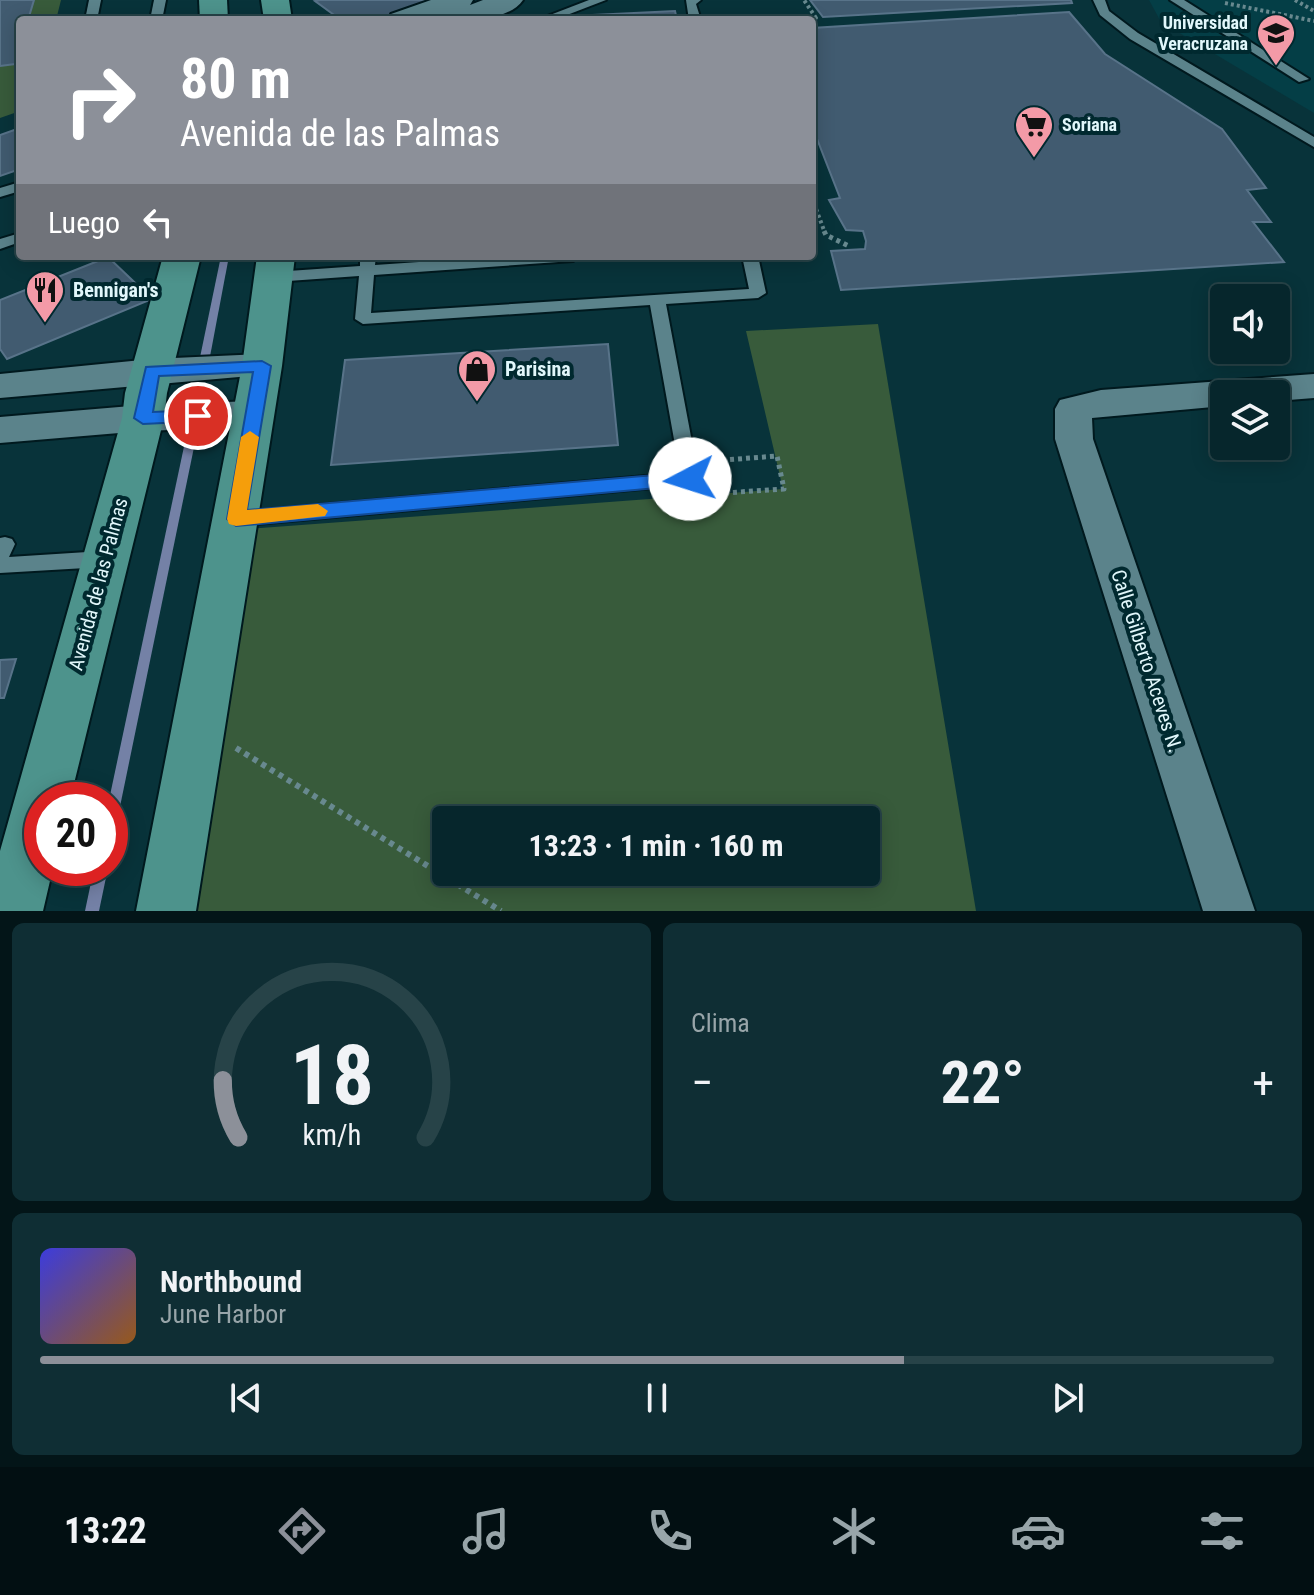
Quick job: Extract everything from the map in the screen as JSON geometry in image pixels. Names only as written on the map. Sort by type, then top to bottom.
[{"type":"main road","name":"Avenida de las Palmas","points":[[13,911],[103,559],[143,418],[181,260]]},
{"type":"main road","points":[[166,911],[254,414],[275,266]]},
{"type":"street","points":[[413,16],[459,0]]},
{"type":"street","points":[[465,16],[506,0]]},
{"type":"street","points":[[0,386],[152,371],[262,366]]},
{"type":"street","name":"Calle Gilberto Aceves N.","points":[[1229,911],[1074,439],[1073,409],[1101,403],[1314,386]]},
{"type":"street","points":[[0,430],[143,418],[254,414]]},
{"type":"lane","points":[[554,16],[600,0]]},
{"type":"lane","points":[[1099,0],[1104,13],[1134,36],[1314,143]]},
{"type":"lane","points":[[1176,0],[1303,79]]},
{"type":"lane","points":[[275,266],[456,260]]},
{"type":"lane","points":[[368,263],[363,319],[758,293],[751,260]]},
{"type":"lane","points":[[236,519],[690,479],[657,300]]},
{"type":"lane","points":[[0,545],[5,544],[0,555]]},
{"type":"lane","points":[[0,565],[103,559]]},
{"type":"path","points":[[1212,0],[1314,21]]},
{"type":"path","points":[[1295,0],[1314,11]]},
{"type":"path","points":[[816,209],[826,235],[849,246]]},
{"type":"path","points":[[199,725],[501,911]]},
{"type":"shaded area","name":"Universidad Veracruzana","points":[[1149,0],[1314,0],[1314,113],[1161,22]]},
{"type":"green space","points":[[0,0],[61,0],[57,16],[16,16],[16,112],[0,118]]},
{"type":"green space","points":[[878,324],[976,911],[166,911],[234,530],[783,489],[746,331]]},
{"type":"building","points":[[0,0],[34,0],[29,16],[16,16],[15,64],[0,66]]},
{"type":"building","points":[[432,0],[385,16],[336,16],[315,1]]},
{"type":"building","points":[[810,0],[1071,0],[1072,3],[823,17]]},
{"type":"building","points":[[675,11],[676,16],[593,16]]},
{"type":"building","name":"Soriana","points":[[1069,12],[1105,54],[1222,129],[1266,188],[1247,190],[1271,222],[1253,222],[1284,262],[841,290],[831,251],[865,249],[866,241],[863,231],[846,230],[829,200],[840,198],[816,136],[816,28]]},
{"type":"building","points":[[16,129],[16,170],[0,176],[0,135]]},
{"type":"building","name":"Bennigan's","points":[[100,260],[111,260],[152,299],[7,359],[0,349],[0,300]]},
{"type":"building","name":"Parisina","points":[[608,344],[618,445],[331,465],[345,360]]},
{"type":"building","points":[[16,659],[4,698],[0,698],[0,660]]},
{"type":"waterway","points":[[203,367],[224,260]]},
{"type":"waterway","points":[[119,782],[194,423]]},
{"type":"waterway","points":[[92,911],[97,886]]},
{"type":"slow traffic","points":[[250,437],[236,519],[318,511]]},
{"type":"place","name":"Universidad Veracruzana","points":[[1276,67]]},
{"type":"place","name":"Soriana","points":[[1034,159]]},
{"type":"place","name":"Bennigan's","points":[[45,324]]},
{"type":"place","name":"Parisina","points":[[477,403]]},
{"type":"route","points":[[198,416],[143,418],[152,371],[262,366],[236,519],[690,479]]}]
